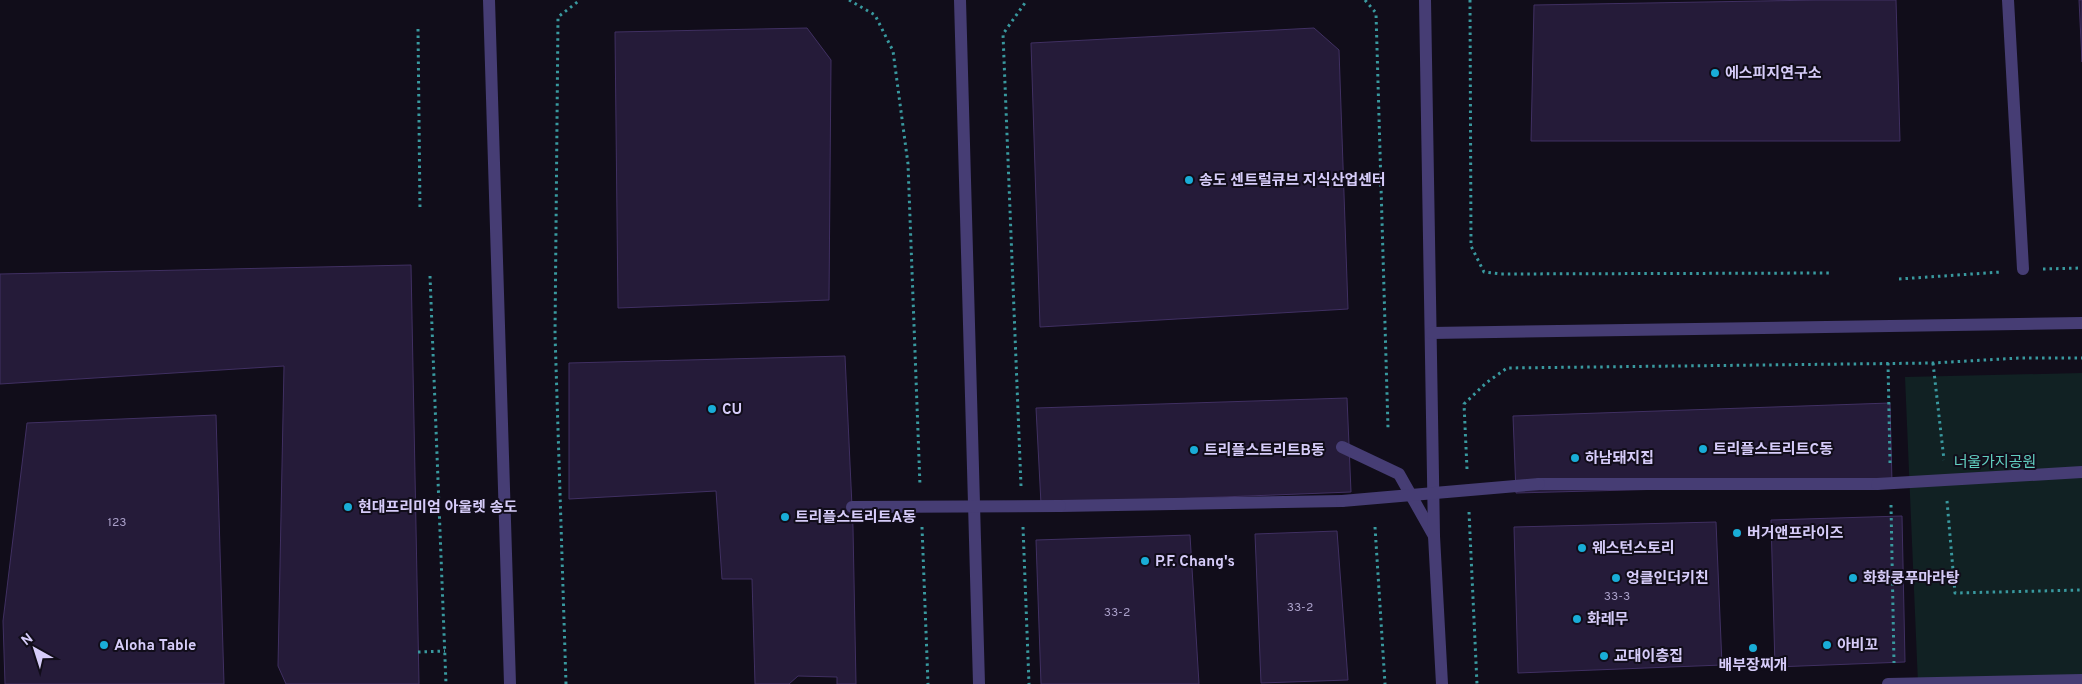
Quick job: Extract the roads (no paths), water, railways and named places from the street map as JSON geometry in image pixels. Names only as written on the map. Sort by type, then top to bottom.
[{"type":"street","points":[[490,0],[510,684]]},
{"type":"street","points":[[960,0],[979,684]]},
{"type":"street","points":[[1425,0],[1434,536],[1442,684]]},
{"type":"street","points":[[2008,0],[2023,270]]},
{"type":"street","points":[[1431,333],[2082,323]]},
{"type":"street","points":[[1342,447],[1399,474],[1434,536]]},
{"type":"street","points":[[852,507],[1060,506],[1342,501],[1539,484],[1877,484],[2082,472]]},
{"type":"street","points":[[1888,684],[2082,680]]},
{"type":"place","name":"에스피지연구소","points":[[1715,73]]},
{"type":"place","name":"송도 센트럴큐브 지식산업센터","points":[[1189,180]]},
{"type":"place","name":"CU","points":[[712,409]]},
{"type":"place","name":"트리플스트리트C동","points":[[1703,449]]},
{"type":"place","name":"트리플스트리트B동","points":[[1194,450]]},
{"type":"place","name":"하남돼지집","points":[[1575,458]]},
{"type":"place","name":"현대프리미엄 아울렛 송도","points":[[348,507]]},
{"type":"place","name":"트리플스트리트A동","points":[[785,517]]},
{"type":"place","name":"버거앤프라이즈","points":[[1737,533]]},
{"type":"place","name":"웨스턴스토리","points":[[1582,548]]},
{"type":"place","name":"P.F. Chang's","points":[[1145,561]]},
{"type":"place","name":"엉클인더키친","points":[[1616,578]]},
{"type":"place","name":"화화쿵푸마라탕","points":[[1853,578]]},
{"type":"place","name":"화레무","points":[[1577,619]]},
{"type":"place","name":"Aloha Table","points":[[104,645]]},
{"type":"place","name":"아비꼬","points":[[1827,645]]},
{"type":"place","name":"배부장찌개","points":[[1753,648]]},
{"type":"place","name":"교대이층집","points":[[1604,656]]},
{"type":"park label","name":"너울가지공원","points":[[1995,462]]}]
